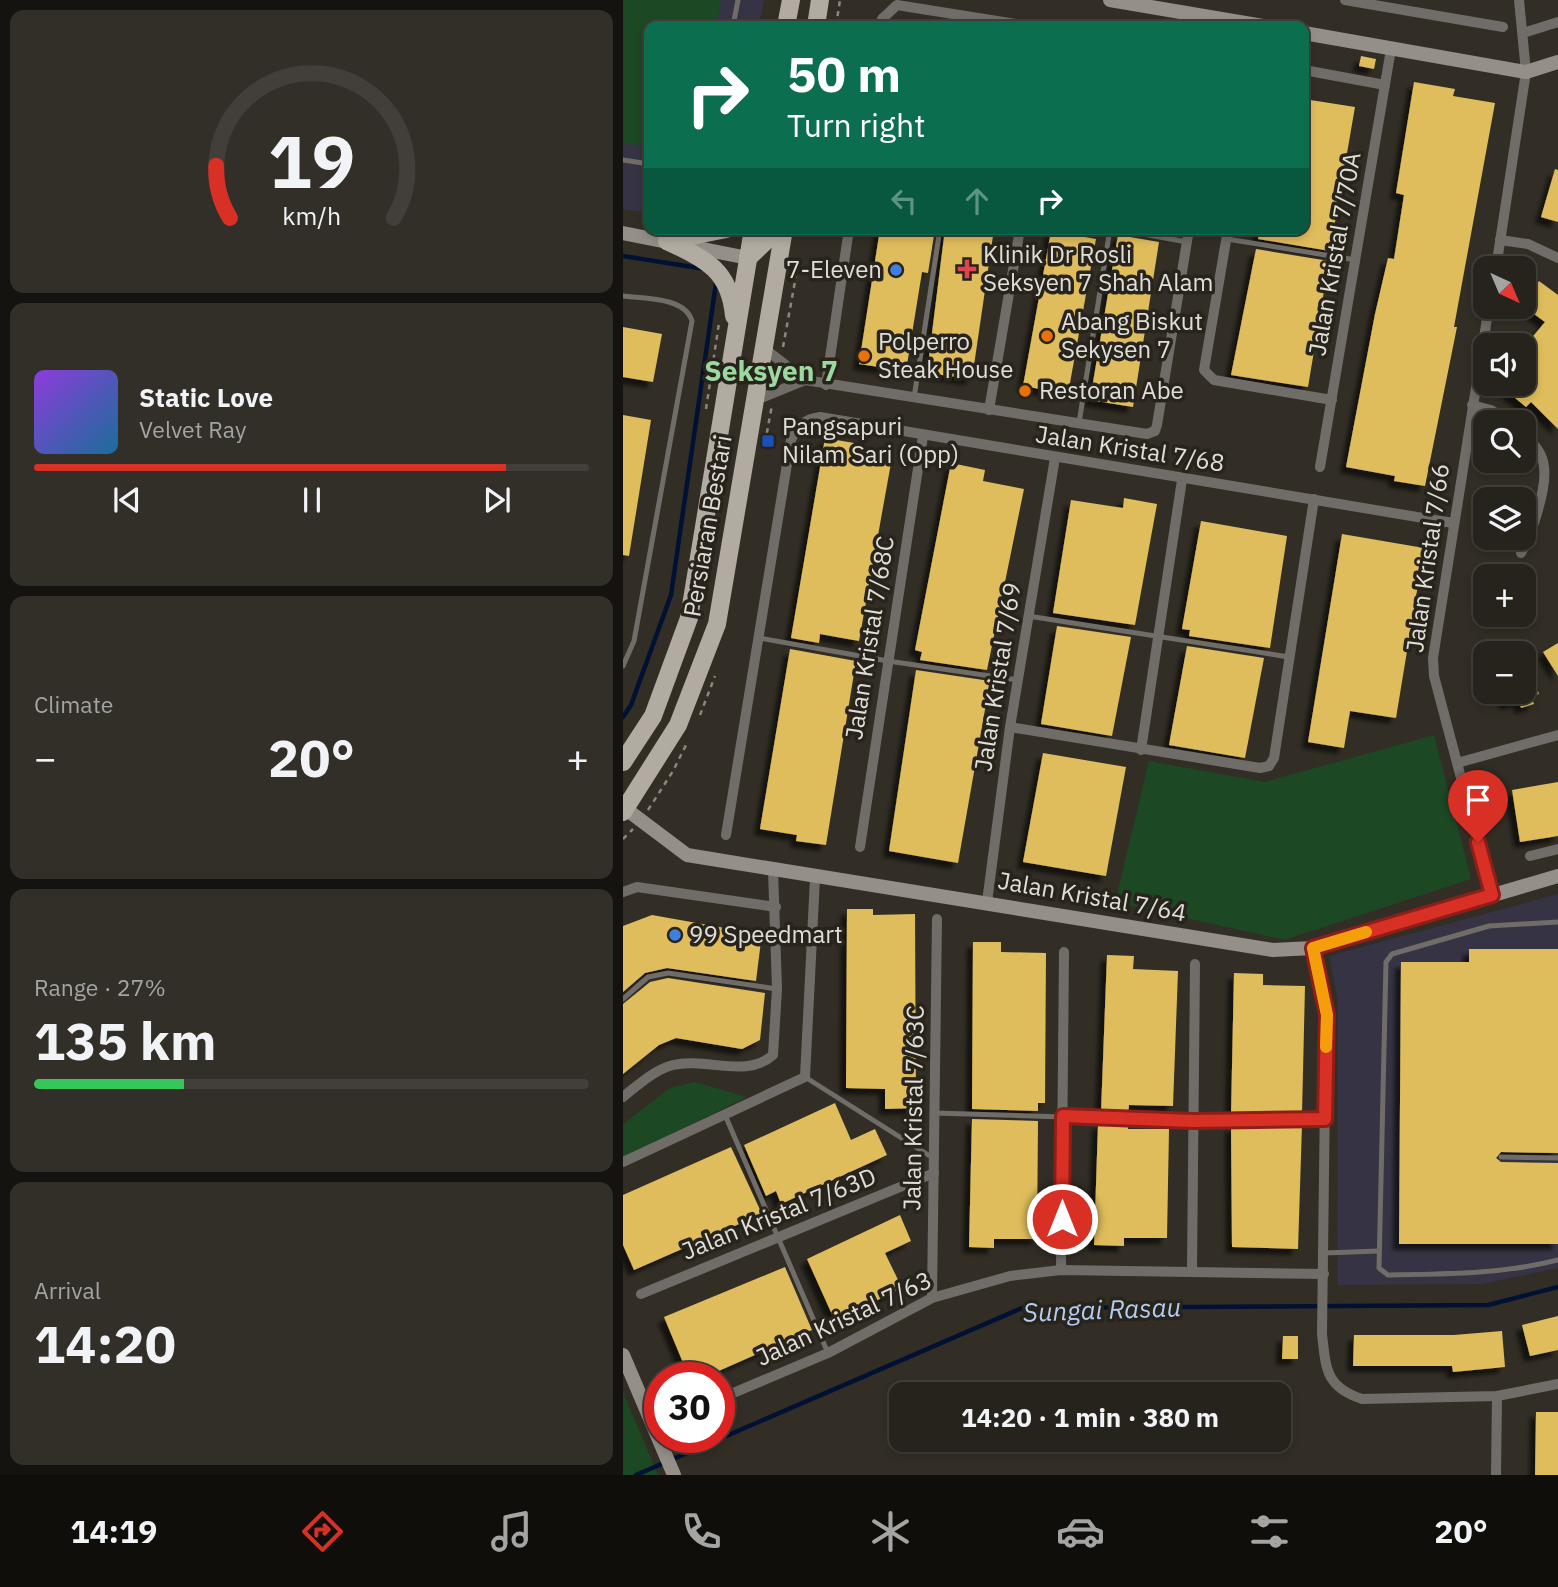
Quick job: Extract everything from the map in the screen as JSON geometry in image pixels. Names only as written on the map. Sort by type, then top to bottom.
[{"type":"main road","points":[[787,21],[790,0]]},
{"type":"main road","points":[[817,21],[820,0]]},
{"type":"main road","points":[[667,241],[696,235]]},
{"type":"main road","name":"Persiaran Bestari","points":[[623,762],[653,716],[689,618],[752,235]]},
{"type":"main road","points":[[748,258],[770,235]]},
{"type":"main road","name":"Persiaran Bestari","points":[[625,810],[678,725],[717,624],[783,235]]},
{"type":"main road","points":[[667,241],[715,268],[727,283],[733,301],[736,333]]},
{"type":"street","points":[[1109,0],[1212,21]]},
{"type":"street","points":[[1345,0],[1503,27]]},
{"type":"street","points":[[1498,256],[1526,72],[1519,0]]},
{"type":"street","points":[[882,21],[897,5],[968,21]]},
{"type":"street","points":[[1523,33],[1558,22]]},
{"type":"street","points":[[1309,34],[1526,72],[1558,62]]},
{"type":"street","name":"Jalan Kristal 7/70A","points":[[1320,467],[1391,48]]},
{"type":"street","points":[[1309,71],[1385,85]]},
{"type":"street","points":[[623,233],[748,258]]},
{"type":"street","points":[[827,385],[848,235]]},
{"type":"street","points":[[989,410],[1019,235]]},
{"type":"street","points":[[765,349],[805,380],[827,385],[1147,434],[1155,431],[1188,235]]},
{"type":"street","points":[[1227,235],[1204,370],[1206,374],[1214,380],[1332,400]]},
{"type":"street","points":[[1500,240],[1528,244],[1558,258]]},
{"type":"street","name":"Jalan Kristal 7/66","points":[[1487,319],[1433,658],[1434,676],[1492,895]]},
{"type":"street","points":[[756,400],[805,380]]},
{"type":"street","points":[[1472,405],[1491,410]]},
{"type":"street","name":"Jalan Kristal 7/68","points":[[759,638],[790,440],[801,423],[820,417],[1182,480],[1453,523]]},
{"type":"street","name":"Jalan Kristal 7/68C","points":[[860,847],[923,436]]},
{"type":"street","points":[[1521,553],[1532,530],[1545,468],[1541,452],[1536,447]]},
{"type":"street","name":"Jalan Kristal 7/69","points":[[988,902],[1017,680],[1055,458]]},
{"type":"street","points":[[1141,750],[1182,480]]},
{"type":"street","points":[[1010,727],[1260,768],[1269,766],[1274,758],[1314,499]]},
{"type":"street","points":[[726,835],[759,638]]},
{"type":"street","points":[[1457,763],[1558,735]]},
{"type":"street","name":"Jalan Kristal 7/64","points":[[625,810],[687,855],[1273,950],[1313,948],[1558,876]]},
{"type":"street","points":[[1530,856],[1558,849]]},
{"type":"street","points":[[623,1097],[649,1077],[675,1065],[755,1065],[773,1055],[777,989],[773,870]]},
{"type":"street","points":[[623,1162],[805,1077],[815,877]]},
{"type":"street","points":[[623,892],[638,887],[776,907]]},
{"type":"street","name":"Jalan Kristal 7/63C","points":[[932,1298],[937,919]]},
{"type":"street","points":[[1313,948],[1327,1015],[1322,1334],[1327,1373],[1348,1394],[1362,1399],[1497,1396],[1558,1384]]},
{"type":"street","points":[[1061,1270],[1064,952]]},
{"type":"street","points":[[1192,1270],[1195,964]]},
{"type":"street","name":"Jalan Kristal 7/63D","points":[[641,1294],[934,1173]]},
{"type":"street","name":"Jalan Kristal 7/63","points":[[735,1392],[828,1353],[932,1298],[1010,1276],[1061,1270],[1324,1274]]},
{"type":"street","points":[[623,1355],[644,1398]]},
{"type":"street","points":[[1496,1475],[1497,1396]]},
{"type":"street","points":[[665,1453],[674,1475]]},
{"type":"lane","points":[[734,21],[738,0]]},
{"type":"lane","points":[[623,160],[644,163]]},
{"type":"lane","points":[[915,398],[939,235]]},
{"type":"lane","points":[[1079,424],[1109,235]]},
{"type":"lane","points":[[1146,235],[1187,243]]},
{"type":"lane","points":[[1232,235],[1356,260]]},
{"type":"lane","points":[[623,296],[681,306],[689,312],[692,321],[634,641],[623,666]]},
{"type":"lane","points":[[1028,616],[1289,657]]},
{"type":"lane","points":[[759,638],[1017,680]]},
{"type":"lane","points":[[1558,922],[1489,926],[1392,954],[1386,962],[1379,1268],[1388,1275],[1466,1273],[1534,1266],[1558,1260]]},
{"type":"lane","points":[[623,999],[648,977],[668,974],[777,989]]},
{"type":"lane","points":[[805,1077],[934,1158]]},
{"type":"lane","points":[[935,1113],[1193,1121],[1325,1119]]},
{"type":"lane","points":[[725,1115],[828,1353]]},
{"type":"lane","points":[[1501,1157],[1558,1158]]},
{"type":"lane","points":[[1324,1253],[1379,1251]]},
{"type":"path","points":[[837,21],[840,0]]},
{"type":"path","points":[[705,418],[719,323]]},
{"type":"shaded area","points":[[623,0],[764,0],[760,21],[644,21],[644,212],[623,209]]},
{"type":"shaded area","points":[[1558,894],[1558,1268],[1482,1284],[1338,1285],[1338,1002],[1329,956]]},
{"type":"green space","points":[[623,0],[721,0],[717,21],[644,21],[644,146],[623,143]]},
{"type":"green space","points":[[1434,735],[1471,879],[1284,940],[1115,902],[1149,761],[1265,782]]},
{"type":"green space","points":[[695,1082],[747,1097],[623,1158],[623,1124],[670,1088]]},
{"type":"green space","points":[[623,1392],[644,1442],[644,1453],[649,1453],[658,1475],[623,1475]]},
{"type":"building","points":[[1361,56],[1376,59],[1374,69],[1359,66]]},
{"type":"building","points":[[1414,82],[1455,89],[1453,96],[1495,103],[1454,327],[1457,327],[1425,486],[1394,481],[1395,476],[1346,467],[1375,314],[1388,258],[1394,259],[1404,195],[1396,193]]},
{"type":"building","points":[[1309,100],[1355,107],[1330,251],[1258,239],[1259,235],[1309,235]]},
{"type":"building","points":[[1555,169],[1558,170],[1558,222],[1541,217]]},
{"type":"building","points":[[879,235],[934,235],[928,273],[922,272],[906,371],[859,364]]},
{"type":"building","points":[[944,235],[993,235],[972,379],[927,373]]},
{"type":"building","points":[[1050,235],[1096,239],[1068,394],[1023,386]]},
{"type":"building","points":[[1118,235],[1159,242],[1133,407],[1090,400]]},
{"type":"building","points":[[1256,249],[1329,261],[1308,387],[1231,375]]},
{"type":"building","points":[[1539,281],[1558,295],[1558,429],[1531,402],[1526,407],[1513,396],[1536,396],[1536,333],[1545,322],[1537,316]]},
{"type":"building","points":[[623,327],[662,334],[653,382],[623,377]]},
{"type":"building","points":[[623,415],[651,420],[629,556],[623,555]]},
{"type":"building","points":[[825,438],[854,443],[851,456],[891,463],[859,641],[820,634],[819,643],[791,638]]},
{"type":"building","points":[[951,463],[985,470],[983,481],[1024,489],[987,670],[920,660],[922,652],[915,650]]},
{"type":"building","points":[[1124,498],[1157,504],[1135,625],[1053,613],[1071,500],[1123,508]]},
{"type":"building","points":[[1201,521],[1287,536],[1270,648],[1189,636],[1190,630],[1182,629]]},
{"type":"building","points":[[1342,534],[1424,548],[1396,718],[1350,711],[1344,748],[1308,742]]},
{"type":"building","points":[[1057,626],[1131,637],[1112,736],[1041,724]]},
{"type":"building","points":[[1558,643],[1558,676],[1543,652]]},
{"type":"building","points":[[1187,646],[1264,658],[1245,758],[1169,745]]},
{"type":"building","points":[[790,649],[856,661],[826,845],[796,841],[797,835],[760,829]]},
{"type":"building","points":[[916,670],[990,681],[958,863],[889,851]]},
{"type":"building","points":[[1043,753],[1126,767],[1106,876],[1023,862]]},
{"type":"building","points":[[1558,782],[1558,836],[1520,842],[1512,790]]},
{"type":"building","points":[[847,909],[873,909],[873,915],[915,914],[916,1108],[885,1109],[885,1089],[846,1088]]},
{"type":"building","points":[[652,915],[753,933],[761,941],[756,981],[667,968],[645,973],[623,992],[623,926]]},
{"type":"building","points":[[973,942],[1001,942],[1001,952],[1046,953],[1045,1103],[1038,1103],[1038,1111],[972,1109]]},
{"type":"building","points":[[1469,949],[1558,949],[1558,1153],[1501,1152],[1496,1158],[1501,1162],[1558,1163],[1558,1244],[1399,1244],[1401,962],[1469,962]]},
{"type":"building","points":[[1107,955],[1134,956],[1133,969],[1178,971],[1173,1106],[1129,1105],[1128,1114],[1101,1113]]},
{"type":"building","points":[[1234,973],[1263,974],[1263,985],[1305,986],[1302,1114],[1231,1115]]},
{"type":"building","points":[[668,978],[765,993],[760,1040],[742,1049],[676,1038],[659,1045],[623,1074],[623,1004],[650,982]]},
{"type":"building","points":[[835,1103],[851,1140],[875,1129],[887,1155],[781,1204],[776,1191],[766,1196],[744,1145]]},
{"type":"building","points":[[972,1119],[1038,1121],[1037,1239],[994,1239],[994,1248],[969,1247]]},
{"type":"building","points":[[1128,1124],[1128,1129],[1169,1129],[1167,1238],[1124,1238],[1124,1246],[1094,1245],[1098,1125]]},
{"type":"building","points":[[1302,1125],[1298,1249],[1232,1247],[1231,1126]]},
{"type":"building","points":[[731,1147],[762,1214],[634,1270],[623,1245],[623,1195]]},
{"type":"building","points":[[900,1215],[911,1241],[885,1253],[902,1288],[835,1321],[807,1259]]},
{"type":"building","points":[[785,1267],[812,1330],[735,1364],[683,1362],[664,1317]]},
{"type":"building","points":[[1558,1316],[1558,1350],[1530,1356],[1522,1325]]},
{"type":"building","points":[[1502,1331],[1505,1367],[1453,1372],[1452,1366],[1353,1366],[1354,1335],[1454,1335]]},
{"type":"building","points":[[1283,1336],[1298,1336],[1298,1359],[1282,1359]]},
{"type":"building","points":[[1536,1412],[1558,1412],[1558,1475],[1535,1475]]},
{"type":"waterway","points":[[623,256],[705,269]]},
{"type":"waterway","points":[[623,717],[631,705],[671,595],[716,283]]},
{"type":"waterway","name":"Sungai Rasau","points":[[636,1475],[1022,1308],[1488,1305],[1558,1287]]},
{"type":"slow traffic","points":[[1326,1047],[1327,1015],[1313,948],[1366,932]]},
{"type":"place","name":"Klinik Dr Rosli Seksyen 7 Shah Alam","points":[[967,269]]},
{"type":"place","name":"7-Eleven","points":[[896,270]]},
{"type":"place","name":"Abang Biskut Sekysen 7","points":[[1047,336]]},
{"type":"place","name":"Polperro Steak House","points":[[864,356]]},
{"type":"place","name":"Restoran Abe","points":[[1025,391]]},
{"type":"place","name":"Pangsapuri Nilam Sari (Opp)","points":[[768,441]]},
{"type":"place","name":"99 Speedmart","points":[[675,935]]},
{"type":"district","name":"Seksyen 7","points":[[771,371]]},
{"type":"route","points":[[1062,1219],[1063,1116],[1193,1121],[1325,1119],[1327,1015],[1313,948],[1492,895],[1478,842]]}]
